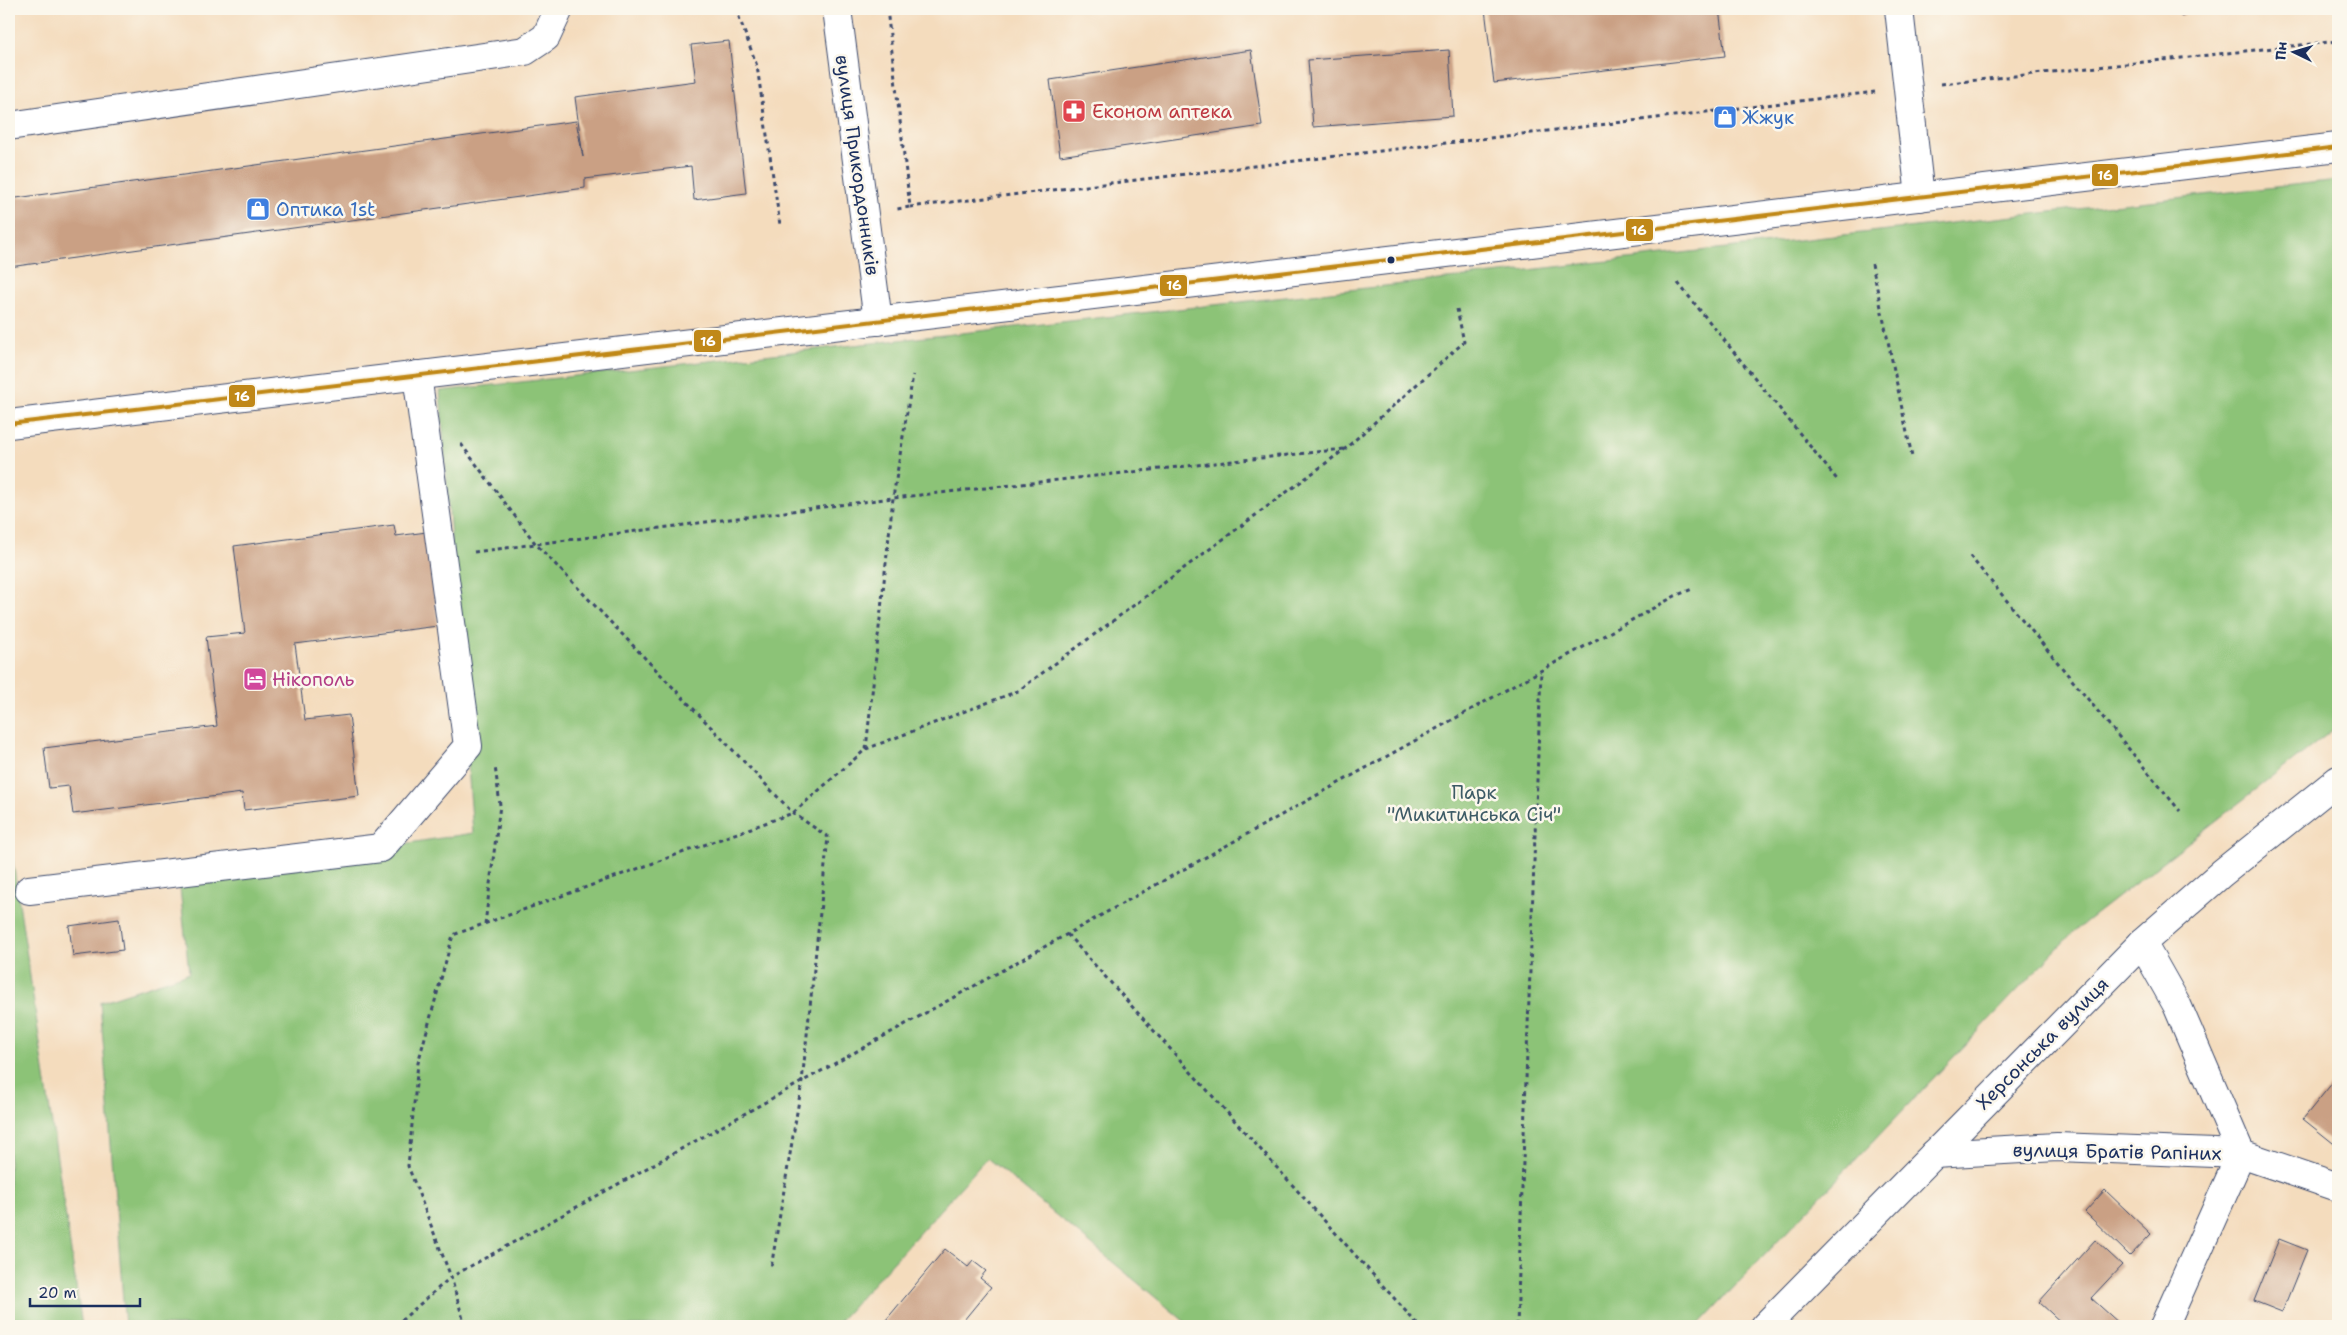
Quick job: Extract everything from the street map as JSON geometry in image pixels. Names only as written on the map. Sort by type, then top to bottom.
[{"type":"main road","points":[[9,126],[525,51],[546,37],[559,9]]},
{"type":"main road","name":"вулиця Прикордонників","points":[[837,9],[878,321]]},
{"type":"main road","points":[[1899,9],[1920,197]]},
{"type":"main road","points":[[9,424],[2338,147]]},
{"type":"main road","points":[[29,890],[381,848],[468,746],[417,375]]},
{"type":"main road","name":"Херсонська вулиця","points":[[1765,1326],[2142,943],[2222,873],[2338,780]]},
{"type":"main road","name":"вулиця Братів Рапіних","points":[[2142,943],[2177,1005],[2241,1154]]},
{"type":"main road","name":"вулиця Братів Рапіних","points":[[1934,1154],[2057,1146],[2241,1154],[2338,1187]]},
{"type":"main road","points":[[2164,1326],[2241,1154]]},
{"type":"path","points":[[736,9],[757,66],[780,225]]},
{"type":"path","points":[[887,9],[910,207]]},
{"type":"path","points":[[864,214],[1908,88],[2338,41]]},
{"type":"path","points":[[1872,264],[1912,457]]},
{"type":"path","points":[[1678,283],[1839,482]]},
{"type":"path","points":[[465,1326],[451,1277],[408,1166],[418,1063],[453,935],[793,813],[866,749],[1018,691],[1345,449],[1464,342],[1457,309]]},
{"type":"path","points":[[866,749],[893,498],[913,374]]},
{"type":"path","points":[[456,437],[535,543],[793,813],[828,837],[802,1082],[771,1268]]},
{"type":"path","points":[[468,553],[893,498],[1345,449]]},
{"type":"path","points":[[1970,556],[2180,811]]},
{"type":"path","points":[[395,1326],[451,1277],[1692,589]]},
{"type":"path","points":[[1517,1326],[1541,671]]},
{"type":"path","points":[[1067,934],[1419,1326]]},
{"type":"green space","name":"Парк \"Микитинська Січ\"","points":[[2338,180],[2338,726],[2074,931],[1697,1326],[1190,1326],[987,1158],[835,1326],[125,1326],[100,1002],[189,973],[179,879],[473,833],[440,391]]},
{"type":"green space","points":[[9,835],[82,1326],[9,1326]]},
{"type":"building","points":[[1485,9],[1719,9],[1725,56],[1494,83]]},
{"type":"building","points":[[2172,9],[2189,9],[2182,17]]},
{"type":"building","points":[[729,41],[746,193],[694,200],[691,166],[585,179],[585,188],[9,267],[9,199],[576,121],[583,157],[575,97],[696,81],[691,45]]},
{"type":"building","points":[[1251,50],[1262,126],[1060,156],[1050,80]]},
{"type":"building","points":[[1449,50],[1453,116],[1313,127],[1308,60]]},
{"type":"building","name":"Нікополь","points":[[394,525],[396,536],[427,532],[438,626],[295,644],[305,720],[349,715],[359,796],[244,810],[242,793],[73,814],[69,786],[49,788],[44,748],[217,726],[206,637],[245,633],[234,546]]},
{"type":"building","points":[[119,919],[123,950],[73,956],[69,926]]},
{"type":"building","points":[[2338,1076],[2338,1147],[2303,1119]]},
{"type":"building","points":[[2105,1190],[2151,1234],[2130,1256],[2085,1212]]},
{"type":"building","points":[[2279,1239],[2307,1250],[2282,1312],[2254,1301]]},
{"type":"building","points":[[2095,1240],[2122,1265],[2091,1298],[2120,1324],[2118,1326],[2065,1326],[2039,1302]]},
{"type":"building","points":[[945,1249],[968,1267],[973,1261],[986,1271],[980,1278],[991,1287],[959,1326],[881,1326]]},
{"type":"transit line","name":"16","points":[[9,424],[2338,147]]},
{"type":"place","name":"Економ аптека","points":[[1074,111]]},
{"type":"place","name":"Жжук","points":[[1725,117]]},
{"type":"place","name":"Оптика 1st","points":[[258,209]]},
{"type":"place","name":"Нікополь","points":[[255,679]]}]
